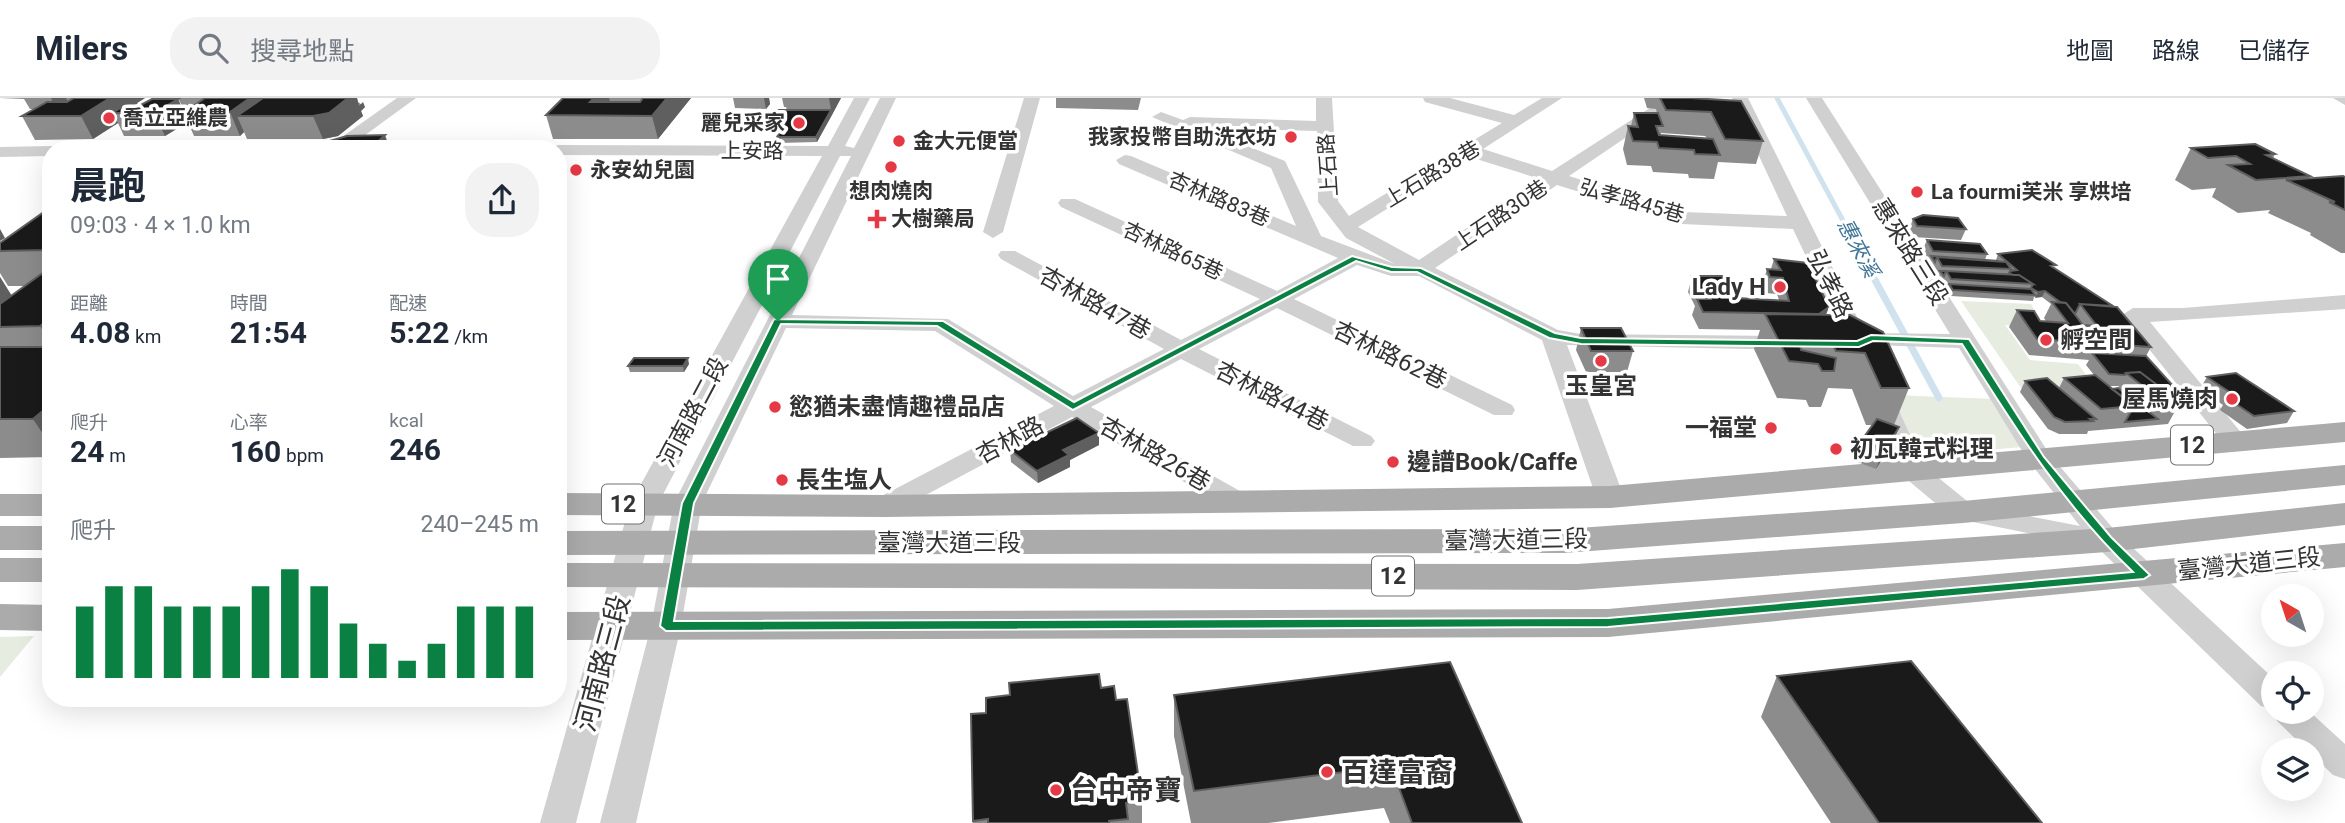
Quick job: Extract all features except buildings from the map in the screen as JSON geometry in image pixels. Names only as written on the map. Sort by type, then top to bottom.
[{"type":"main road","name":"臺灣大道三段","points":[[567,504],[884,506],[1610,497],[2345,432]]},
{"type":"main road","name":"臺灣大道三段","points":[[567,573],[629,560],[1564,541],[1963,512],[2071,499],[2345,475]]},
{"type":"main road","points":[[0,505],[42,505]]},
{"type":"main road","name":"臺灣大道三段","points":[[680,559],[1577,577],[2107,540],[2345,514]]},
{"type":"main road","points":[[0,538],[42,538]]},
{"type":"main road","name":"臺灣大道三段","points":[[567,545],[629,560]]},
{"type":"main road","name":"臺灣大道三段","points":[[567,626],[1608,623],[2345,555]]},
{"type":"main road","points":[[0,570],[42,570]]},
{"type":"main road","points":[[0,617],[42,618]]},
{"type":"street","points":[[347,140],[408,98]]},
{"type":"street","name":"河南路二段","points":[[644,503],[862,98]]},
{"type":"street","name":"河南路二段","points":[[666,626],[688,503],[888,98]]},
{"type":"street","points":[[993,232],[1032,98]]},
{"type":"street","name":"上石路","points":[[1324,98],[1328,202],[1353,234],[1418,270],[1552,336],[1581,341],[1811,343]]},
{"type":"street","points":[[1431,98],[1518,122]]},
{"type":"street","name":"上石路38巷","points":[[1346,226],[1554,98]]},
{"type":"street","name":"弘孝路","points":[[1740,98],[1912,470],[1963,512],[2107,540]]},
{"type":"street","name":"惠來路三段","points":[[1814,98],[2040,459],[2107,540],[2261,686]]},
{"type":"street","name":"上石路30巷","points":[[1418,270],[1653,111]]},
{"type":"street","points":[[1161,117],[1279,165],[1312,238],[1356,258]]},
{"type":"street","points":[[1189,122],[1325,126]]},
{"type":"street","name":"上安路","points":[[567,150],[862,151]]},
{"type":"street","points":[[0,152],[42,151]]},
{"type":"street","name":"弘孝路45巷","points":[[1469,151],[1682,218],[1800,223]]},
{"type":"street","name":"杏林路83巷","points":[[1125,160],[1312,238]]},
{"type":"street","name":"杏林路65巷","points":[[1068,203],[1277,299]]},
{"type":"street","name":"杏林路47巷","points":[[1007,255],[1182,350]]},
{"type":"street","name":"上石路","points":[[1356,258],[1391,270],[1418,270]]},
{"type":"street","name":"杏林路","points":[[884,506],[1356,258]]},
{"type":"street","name":"杏林路62巷","points":[[1277,299],[1503,410]]},
{"type":"street","points":[[2235,441],[2133,314],[2183,315],[2345,302]]},
{"type":"street","name":"杏林路26巷","points":[[778,321],[940,324],[1073,407],[1237,501]]},
{"type":"street","points":[[1552,336],[1610,497]]},
{"type":"street","points":[[1861,355],[1965,341]]},
{"type":"street","name":"杏林路44巷","points":[[1182,350],[1362,442]]},
{"type":"street","name":"河南路三段","points":[[558,823],[644,503]]},
{"type":"street","name":"河南路三段","points":[[618,823],[666,626]]},
{"type":"street","points":[[2302,724],[2345,765]]},
{"type":"shaded area","points":[[1961,301],[2031,304],[2045,327],[2005,325],[2030,360],[2078,364],[2098,391],[2051,394],[2041,385],[2021,388]]},
{"type":"shaded area","points":[[1892,395],[1995,399],[2022,447],[1919,456]]},
{"type":"shaded area","points":[[34,636],[0,677],[0,637]]},
{"type":"waterway","name":"惠來溪","points":[[1777,98],[1876,282]]},
{"type":"waterway","name":"惠來溪","points":[[1875,280],[1939,398]]},
{"type":"place","name":"喬立亞維農","points":[[109,118]]},
{"type":"place","name":"麗兒采家","points":[[799,123]]},
{"type":"place","name":"我家投幣自助洗衣坊","points":[[1291,137]]},
{"type":"place","name":"金大元便當","points":[[899,141]]},
{"type":"place","name":"想肉燒肉","points":[[891,167]]},
{"type":"place","name":"永安幼兒園","points":[[576,170]]},
{"type":"place","name":"La fourmi芙米 享烘培","points":[[1917,192]]},
{"type":"place","name":"大樹藥局","points":[[877,219]]},
{"type":"place","name":"Lady H","points":[[1780,287]]},
{"type":"place","name":"孵空間","points":[[2046,340]]},
{"type":"place","name":"玉皇宮","points":[[1601,361]]},
{"type":"place","name":"屋馬燒肉","points":[[2232,399]]},
{"type":"place","name":"慾猶未盡情趣禮品店","points":[[775,407]]},
{"type":"place","name":"一福堂","points":[[1771,428]]},
{"type":"place","name":"初瓦韓式料理","points":[[1836,449]]},
{"type":"place","name":"邊譜Book/Caffe","points":[[1393,462]]},
{"type":"place","name":"長生塩人","points":[[782,480]]},
{"type":"place","name":"百達富裔","points":[[1327,772]]},
{"type":"place","name":"台中帝寶","points":[[1056,790]]},
{"type":"route","points":[[1356,258],[1391,270],[1418,270],[1552,336],[1581,341],[1859,344],[1871,338],[1965,341],[2040,459],[2107,540],[2144,575],[1608,623],[666,626],[678,575],[688,503],[778,321],[940,324],[1073,407],[1356,258]]}]
